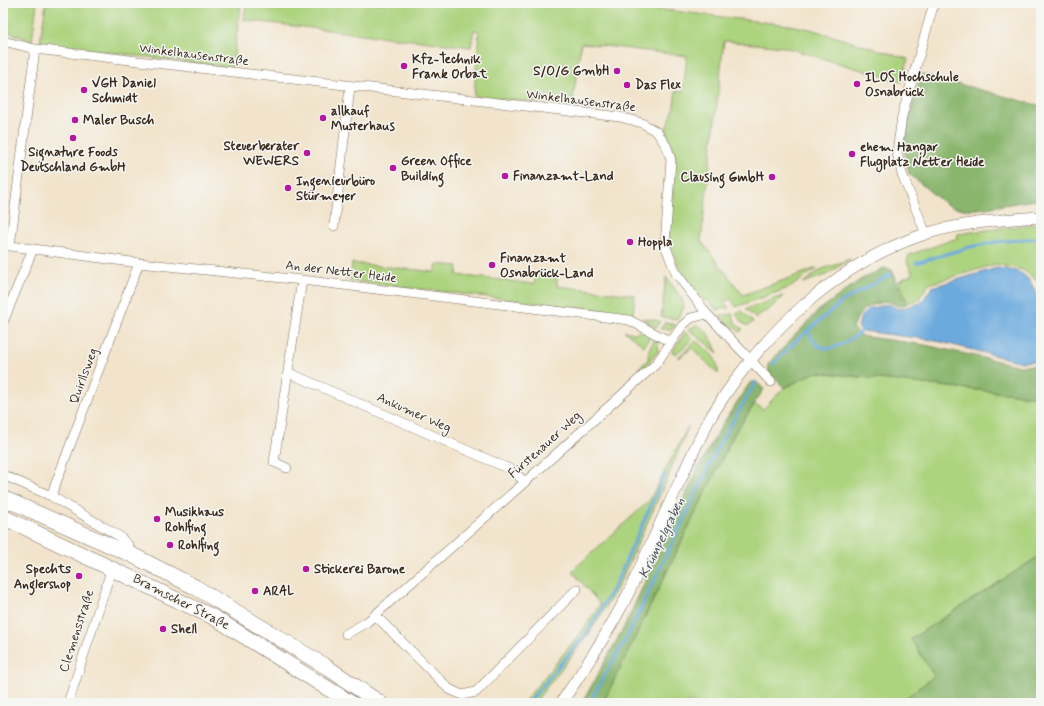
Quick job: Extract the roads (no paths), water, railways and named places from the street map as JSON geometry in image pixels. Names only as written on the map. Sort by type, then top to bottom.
[{"type":"main road","name":"Bramscher Straße","points":[[3,498],[134,556],[217,599],[319,662],[380,703]]},
{"type":"main road","name":"Bramscher Straße","points":[[3,517],[216,618],[351,703]]},
{"type":"street","points":[[926,234],[902,174],[896,153],[902,116],[934,3]]},
{"type":"street","name":"Winkelhausenstraße","points":[[3,41],[35,50],[620,117],[642,122],[657,132],[667,147],[671,160],[664,234],[667,254],[682,283],[707,314]]},
{"type":"street","points":[[6,246],[35,50]]},
{"type":"street","points":[[334,226],[350,87]]},
{"type":"street","points":[[561,703],[602,641],[627,595],[694,450],[712,417],[750,360],[787,321],[811,299],[876,255],[926,234],[949,228],[1041,217]]},
{"type":"street","name":"An der Netter Heide","points":[[6,246],[139,263],[302,280],[628,320],[671,342]]},
{"type":"street","points":[[3,322],[33,249]]},
{"type":"street","name":"Quirllsweg","points":[[51,496],[139,263]]},
{"type":"street","points":[[287,468],[274,462],[282,404],[289,373],[302,280]]},
{"type":"street","points":[[707,314],[771,382]]},
{"type":"street","name":"Fürstenauer Weg","points":[[346,634],[367,622],[526,482],[656,364],[682,326],[691,318],[707,314]]},
{"type":"street","name":"Ankumer Weg","points":[[289,373],[512,470],[526,482]]},
{"type":"street","name":"Bramscher Straße","points":[[3,475],[51,496],[119,536],[128,545],[134,556]]},
{"type":"street","name":"Clemensstraße","points":[[68,703],[112,568]]},
{"type":"street","points":[[375,615],[449,689],[462,695],[476,692],[577,589]]},
{"type":"water","points":[[997,268],[1021,273],[1028,279],[1034,288],[1040,312],[1041,361],[1021,362],[933,340],[862,331],[858,327],[861,316],[868,309],[888,304],[899,309],[921,303],[932,287]]},
{"type":"waterway","name":"Krümpelgraben","points":[[916,263],[970,247],[996,242],[1041,238]]},
{"type":"waterway","name":"Krümpelgraben","points":[[773,364],[798,339],[843,301],[891,274]]},
{"type":"waterway","points":[[808,330],[818,346],[825,348],[832,348],[839,345],[862,331]]},
{"type":"waterway","name":"Krümpelgraben","points":[[589,703],[628,635],[721,441],[756,382]]},
{"type":"waterway","points":[[528,703],[588,631],[616,583],[665,474]]},
{"type":"place","name":"Kfz-Technik Frank Orbat","points":[[404,66]]},
{"type":"place","name":"S/O/G GmbH","points":[[617,71]]},
{"type":"place","name":"ILOS Hochschule Osnabrück","points":[[857,84]]},
{"type":"place","name":"Das Flex","points":[[627,85]]},
{"type":"place","name":"VGH Daniel Schmidt","points":[[84,90]]},
{"type":"place","name":"allkauf Musterhaus","points":[[323,118]]},
{"type":"place","name":"Maler Busch","points":[[75,120]]},
{"type":"place","name":"Signature Foods Deutschland GmbH","points":[[73,138]]},
{"type":"place","name":"Steuerberater WEWERS","points":[[307,153]]},
{"type":"place","name":"ehem. Hangar Flugplatz Netter Heide","points":[[852,154]]},
{"type":"place","name":"Green Office Building","points":[[393,168]]},
{"type":"place","name":"Finanzamt-Land","points":[[505,176]]},
{"type":"place","name":"Clausing GmbH","points":[[772,177]]},
{"type":"place","name":"Ingenieurbüro Stürmeyer","points":[[288,188]]},
{"type":"place","name":"Hoppla","points":[[630,242]]},
{"type":"place","name":"Finanzamt Osnabrück-Land","points":[[492,265]]},
{"type":"place","name":"Musikhaus Rohlfing","points":[[157,519]]},
{"type":"place","name":"Rohlfing","points":[[170,545]]},
{"type":"place","name":"Stickerei Barone","points":[[306,569]]},
{"type":"place","name":"Spechts Anglershop","points":[[79,576]]},
{"type":"place","name":"ARAL","points":[[255,591]]},
{"type":"place","name":"Shell","points":[[163,629]]}]
